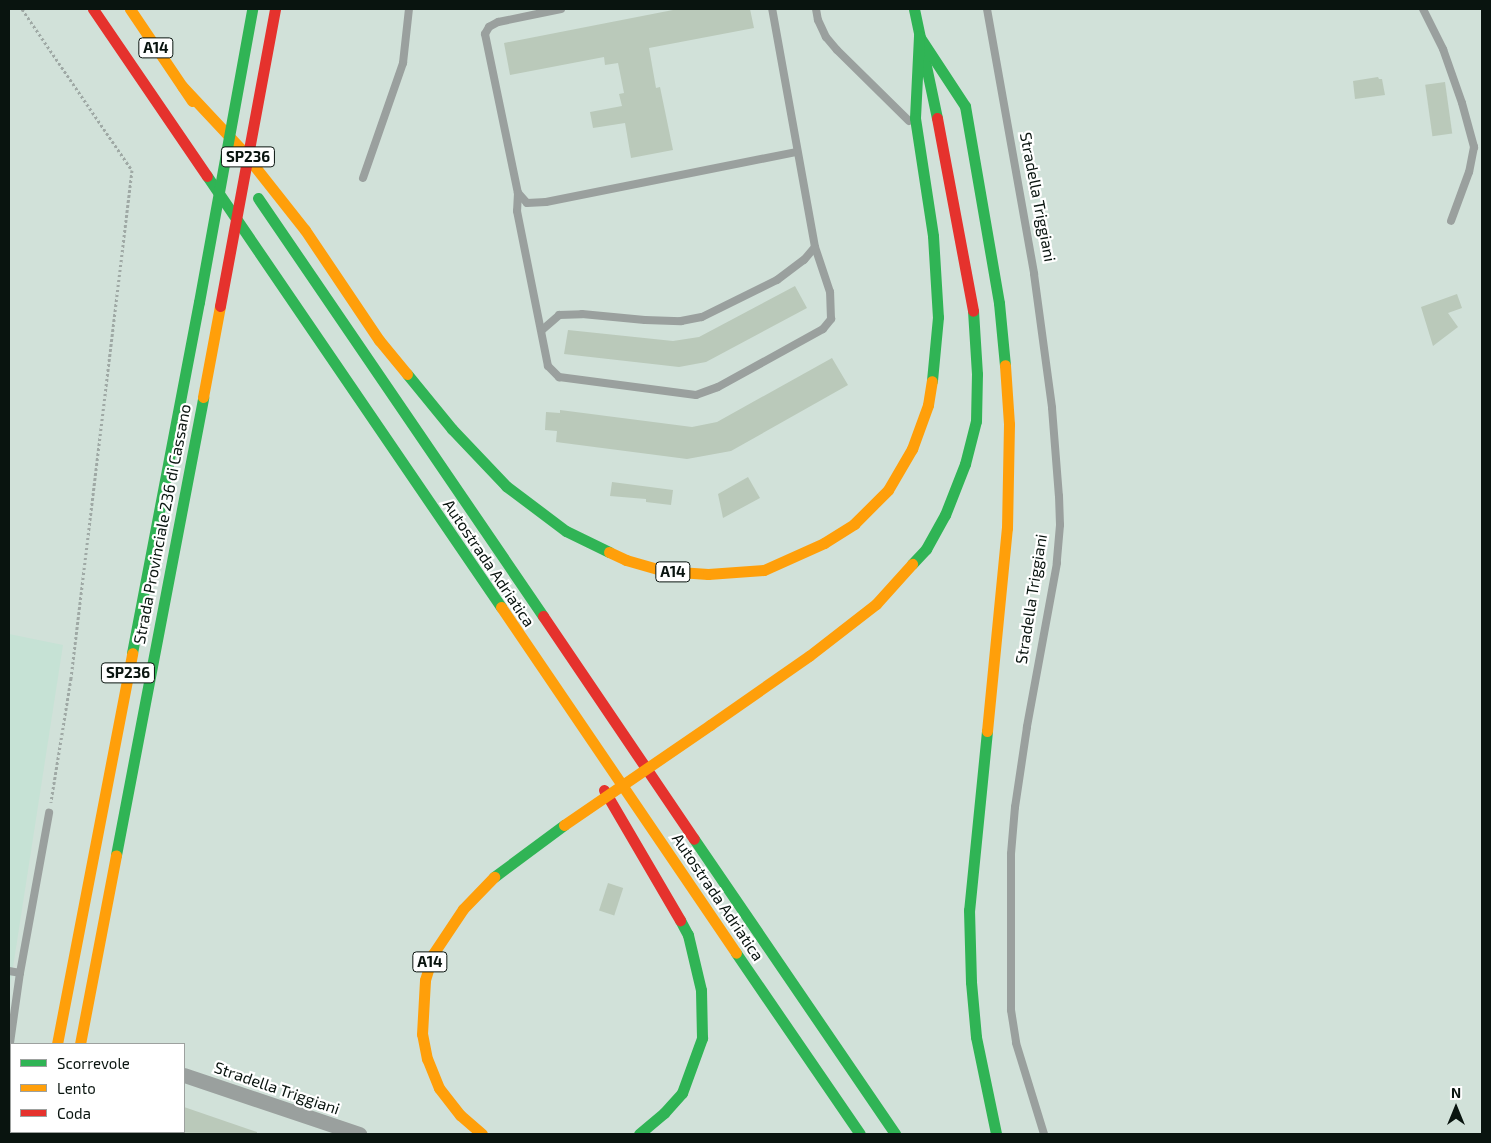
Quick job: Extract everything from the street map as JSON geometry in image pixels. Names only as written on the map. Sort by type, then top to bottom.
[{"type":"highway","name":"Autostrada Adriatica","points":[[94,9],[860,1134]]},
{"type":"highway","name":"Autostrada Adriatica","points":[[130,9],[895,1134]]},
{"type":"highway","name":"Strada Provinciale 236 di Cassano","points":[[58,1043],[199,302],[252,9]]},
{"type":"highway","name":"Strada Provinciale 236 di Cassano","points":[[80,1043],[275,9]]},
{"type":"highway","points":[[914,9],[919,36],[965,106],[999,303],[1005,358],[1009,424],[1006,528],[969,910],[970,982],[976,1037],[996,1134]]},
{"type":"highway","name":"A14","points":[[182,86],[241,149],[305,230],[379,340],[452,428],[506,486],[566,531],[626,560],[664,571],[708,574],[764,570],[824,543],[854,524],[888,490],[912,449],[928,405],[934,367],[938,316],[933,236],[916,118],[919,36]]},
{"type":"highway","name":"A14","points":[[482,1134],[460,1115],[444,1094],[427,1059],[422,1034],[425,980],[432,954],[463,909],[498,873],[564,825],[809,656],[876,604],[926,549],[945,514],[965,464],[976,421],[978,374],[973,313],[937,116],[919,36]]},
{"type":"highway","name":"A14","points":[[458,546],[555,709]]},
{"type":"highway","points":[[596,777],[673,906],[688,935],[701,990],[702,1038],[682,1093],[664,1113],[639,1134]]},
{"type":"street","name":"Stradella Triggiani","points":[[185,1075],[359,1134]]},
{"type":"lane","points":[[363,178],[403,63],[410,9]]},
{"type":"lane","points":[[561,9],[498,22],[489,26],[485,34],[518,193],[517,211],[548,366],[559,377],[696,395],[718,387],[823,329],[831,319],[830,292],[815,247],[772,9]]},
{"type":"lane","points":[[816,9],[818,20],[826,38],[836,50],[917,129]]},
{"type":"lane","name":"Stradella Triggiani","points":[[986,9],[1034,274],[1052,408],[1059,496],[1060,525],[1057,563],[1027,727],[1015,807],[1011,854],[1010,1010],[1016,1043],[1044,1134]]},
{"type":"lane","points":[[1423,9],[1446,58],[1462,102],[1474,146],[1469,172],[1451,221]]},
{"type":"lane","points":[[518,193],[527,203],[546,202],[797,152]]},
{"type":"lane","points":[[542,330],[559,315],[582,314],[645,320],[681,321],[702,316],[776,280],[804,260],[815,247]]},
{"type":"lane","points":[[9,1050],[20,973],[49,813]]},
{"type":"lane","points":[[9,971],[20,973]]},
{"type":"path","points":[[22,9],[132,170],[71,678],[49,813]]},
{"type":"shaded area","points":[[9,634],[63,645],[9,993]]},
{"type":"building","points":[[678,9],[750,9],[754,28],[649,48],[656,88],[660,87],[673,150],[631,158],[625,123],[593,128],[590,112],[622,106],[619,94],[624,93],[618,63],[605,65],[604,57],[510,75],[504,43]]},
{"type":"building","points":[[1378,77],[1382,79],[1385,95],[1355,99],[1353,81]]},
{"type":"building","points":[[1445,82],[1452,133],[1432,136],[1425,85]]},
{"type":"building","points":[[795,286],[807,308],[706,362],[679,367],[564,354],[568,330],[673,341],[699,337]]},
{"type":"building","points":[[1457,294],[1462,308],[1448,313],[1458,327],[1433,346],[1421,307]]},
{"type":"building","points":[[832,358],[848,385],[731,451],[687,459],[556,442],[557,431],[545,430],[546,412],[560,413],[560,410],[692,427],[717,422]]},
{"type":"building","points":[[748,477],[760,498],[723,518],[718,494]]},
{"type":"building","points":[[612,482],[673,490],[671,505],[646,502],[646,499],[610,496]]},
{"type":"building","points":[[608,883],[623,888],[614,916],[599,911]]},
{"type":"building","points":[[185,1107],[257,1132],[257,1134],[184,1134]]},
{"type":"traffic: fast","points":[[199,302],[252,9]]},
{"type":"traffic: fast","points":[[914,9],[937,118]]},
{"type":"traffic: fast","points":[[919,36],[965,106],[999,303],[1005,365]]},
{"type":"traffic: fast","points":[[919,36],[915,118],[933,236],[938,317],[932,381]]},
{"type":"traffic: fast","points":[[207,176],[501,607]]},
{"type":"traffic: fast","points":[[258,198],[543,616]]},
{"type":"traffic: fast","points":[[132,653],[199,302]]},
{"type":"traffic: fast","points":[[912,564],[926,549],[945,515],[965,464],[976,421],[977,374],[973,311]]},
{"type":"traffic: fast","points":[[407,374],[452,429],[506,486],[566,531],[609,552]]},
{"type":"traffic: fast","points":[[116,855],[203,397]]},
{"type":"traffic: fast","points":[[987,731],[969,910],[971,982],[976,1037],[996,1134]]},
{"type":"traffic: fast","points":[[494,877],[564,825]]},
{"type":"traffic: fast","points":[[694,839],[895,1134]]},
{"type":"traffic: fast","points":[[639,1134],[664,1113],[682,1093],[702,1038],[701,990],[688,935],[680,920]]},
{"type":"traffic: fast","points":[[736,953],[860,1134]]},
{"type":"traffic: slow","points":[[130,9],[192,101]]},
{"type":"traffic: slow","points":[[182,86],[241,149],[305,230],[379,340],[407,374]]},
{"type":"traffic: slow","points":[[203,397],[220,306]]},
{"type":"traffic: slow","points":[[987,731],[1007,528],[1009,424],[1005,365]]},
{"type":"traffic: slow","points":[[609,552],[626,560],[664,571],[708,574],[764,570],[824,543],[854,524],[888,490],[912,449],[928,405],[932,381]]},
{"type":"traffic: slow","points":[[710,725],[809,656],[876,604],[912,564]]},
{"type":"traffic: slow","points":[[501,607],[736,953]]},
{"type":"traffic: slow","points":[[57,1043],[132,653]]},
{"type":"traffic: slow","points":[[564,825],[710,725]]},
{"type":"traffic: slow","points":[[80,1043],[116,855]]},
{"type":"traffic: slow","points":[[482,1134],[460,1115],[439,1088],[427,1059],[422,1034],[425,980],[433,954],[463,909],[494,877]]},
{"type":"traffic: jam","points":[[93,9],[207,176]]},
{"type":"traffic: jam","points":[[220,306],[275,9]]},
{"type":"traffic: jam","points":[[937,118],[973,311]]},
{"type":"traffic: jam","points":[[543,616],[694,839]]},
{"type":"traffic: jam","points":[[604,790],[680,920]]}]
